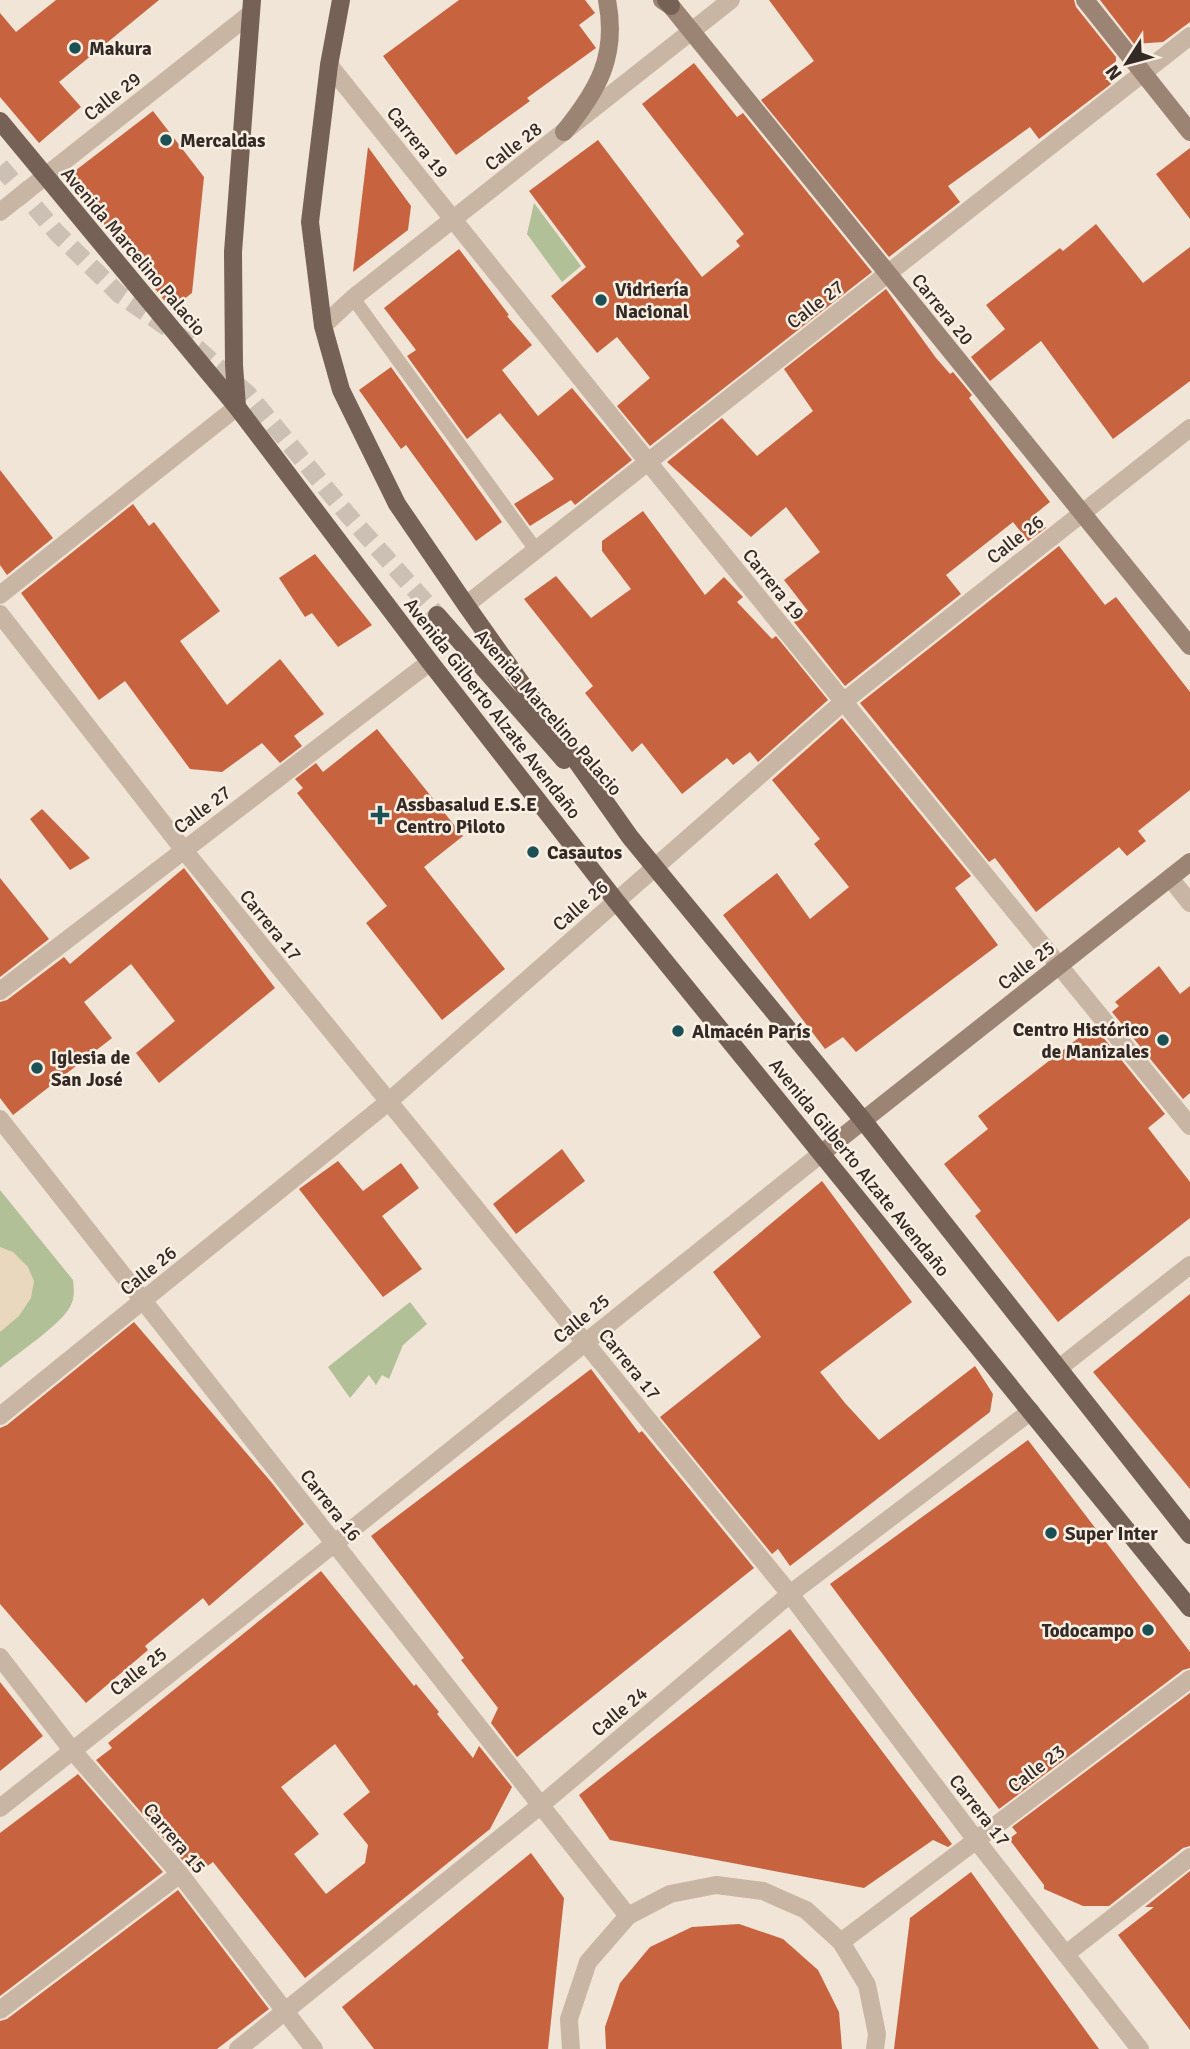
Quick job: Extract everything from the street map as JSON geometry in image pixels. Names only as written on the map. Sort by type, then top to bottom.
[{"type":"main road","name":"Avenida Gilberto Alzate Avendaño","points":[[341,0],[329,65],[310,222],[323,326],[341,390],[397,504],[630,837],[862,1119],[1190,1535]]},
{"type":"main road","points":[[564,132],[590,99],[607,61],[611,19],[607,0]]},
{"type":"main road","points":[[1085,0],[1190,132]]},
{"type":"main road","name":"Carrera 20","points":[[667,2],[1190,646]]},
{"type":"main road","points":[[237,407],[233,252],[251,7]]},
{"type":"main road","name":"Avenida Marcelino Palacio","points":[[0,121],[237,407]]},
{"type":"main road","name":"Avenida Gilberto Alzate Avendaño","points":[[237,407],[616,901],[1190,1608]]},
{"type":"main road","name":"Avenida Marcelino Palacio","points":[[437,615],[630,837]]},
{"type":"main road","name":"Calle 25","points":[[822,1153],[1190,862]]},
{"type":"street","name":"Calle 28","points":[[323,326],[353,298],[731,0]]},
{"type":"street","name":"Calle 29","points":[[0,212],[251,7]]},
{"type":"street","name":"Calle 27","points":[[466,605],[1190,36]]},
{"type":"street","name":"Carrera 19","points":[[329,65],[648,462],[1190,1126]]},
{"type":"street","points":[[0,595],[237,407]]},
{"type":"street","name":"Calle 26","points":[[0,1416],[387,1102],[843,702],[1190,428]]},
{"type":"street","name":"Carrera 17","points":[[0,614],[183,849],[790,1594],[976,1840],[1139,2049]]},
{"type":"street","name":"Calle 27","points":[[0,991],[430,662]]},
{"type":"street","points":[[1170,878],[1190,903]]},
{"type":"street","name":"Carrera 16","points":[[0,1119],[628,1916]]},
{"type":"street","name":"Calle 25","points":[[0,1808],[335,1544],[822,1153]]},
{"type":"street","points":[[1059,1368],[1190,1265]]},
{"type":"street","name":"Calle 24","points":[[238,2049],[541,1805],[790,1594],[1031,1411]]},
{"type":"street","name":"Carrera 15","points":[[0,1657],[72,1750],[180,1874],[314,2049]]},
{"type":"street","name":"Calle 23","points":[[841,1942],[1190,1679]]},
{"type":"street","points":[[1066,1954],[1190,1857]]},
{"type":"street","points":[[0,2010],[180,1874]]},
{"type":"street","points":[[571,2049],[569,2019],[588,1962],[628,1916],[670,1894],[716,1885],[763,1891],[806,1910],[841,1942],[867,1985],[877,2034],[875,2049]]},
{"type":"lane","points":[[353,298],[536,550]]},
{"type":"green space","points":[[534,203],[581,266],[562,282],[527,234]]},
{"type":"green space","points":[[0,1190],[73,1280],[74,1290],[72,1304],[65,1314],[0,1368]]},
{"type":"green space","points":[[410,1302],[427,1324],[403,1345],[389,1379],[382,1375],[376,1385],[369,1375],[350,1398],[328,1367]]},
{"type":"shaded area","points":[[0,1247],[13,1252],[28,1267],[34,1281],[31,1298],[19,1316],[0,1332]]},
{"type":"building","points":[[56,0],[159,0],[59,82],[81,107],[39,143],[0,97],[0,13],[16,32]]},
{"type":"building","points":[[459,0],[585,0],[595,13],[579,25],[596,48],[527,98],[530,101],[456,155],[383,56]]},
{"type":"building","points":[[769,0],[1074,0],[1076,7],[1116,57],[1115,81],[1039,139],[1030,127],[948,186],[960,202],[889,257],[761,100],[814,61]]},
{"type":"building","points":[[1100,0],[1190,0],[1190,22],[1163,42],[1134,44]]},
{"type":"building","points":[[694,63],[737,117],[743,113],[872,272],[650,446],[617,406],[650,378],[617,337],[597,353],[551,296],[586,267],[529,191],[598,140],[702,277],[740,246],[736,241],[744,234],[642,104]]},
{"type":"building","points":[[153,111],[204,177],[192,293],[171,309],[67,177]]},
{"type":"building","points":[[368,147],[411,206],[408,230],[353,272]]},
{"type":"building","points":[[1190,148],[1190,219],[1156,174]]},
{"type":"building","points":[[1096,224],[1143,283],[1190,247],[1190,381],[1113,439],[1041,341],[990,381],[971,357],[1005,329],[986,305],[1060,248],[1063,251]]},
{"type":"building","points":[[459,249],[509,315],[507,316],[532,345],[502,370],[538,416],[572,388],[632,460],[575,505],[571,500],[530,526],[514,504],[554,479],[500,413],[467,439],[407,356],[416,350],[384,308]]},
{"type":"building","points":[[886,289],[936,358],[950,374],[953,372],[972,395],[969,398],[1050,502],[1035,514],[1046,528],[1028,541],[1013,522],[946,575],[961,594],[845,686],[794,622],[808,611],[784,580],[820,552],[786,507],[751,537],[667,462],[722,418],[757,456],[813,411],[784,369]]},
{"type":"building","points":[[391,367],[502,522],[476,541],[406,445],[401,449],[359,390]]},
{"type":"building","points":[[0,470],[53,538],[7,575],[0,565]]},
{"type":"building","points":[[133,504],[149,526],[154,522],[220,611],[180,641],[227,705],[280,659],[324,714],[294,736],[302,746],[280,763],[262,743],[222,772],[190,769],[125,681],[99,700],[21,593]]},
{"type":"building","points":[[643,511],[705,595],[724,577],[743,597],[737,602],[772,639],[776,636],[828,700],[758,762],[750,752],[733,765],[727,758],[682,794],[642,743],[632,752],[585,693],[593,686],[524,599],[556,576],[591,618],[631,589],[602,551],[602,541]]},
{"type":"building","points":[[1059,546],[1105,605],[1116,597],[1190,692],[1190,790],[1138,831],[1146,841],[1127,856],[1119,847],[1036,912],[995,858],[989,862],[860,703]]},
{"type":"building","points":[[315,554],[372,625],[338,647],[312,613],[305,617],[279,578]]},
{"type":"building","points":[[842,718],[971,876],[955,888],[998,945],[856,1052],[843,1037],[825,1049],[723,915],[777,873],[810,919],[849,887],[814,844],[820,839],[772,780]]},
{"type":"building","points":[[377,729],[463,836],[424,867],[505,969],[442,1020],[366,923],[387,906],[297,793],[303,788],[295,779],[316,763],[323,772]]},
{"type":"building","points":[[42,809],[90,858],[70,870],[30,819]]},
{"type":"building","points":[[184,868],[275,988],[159,1083],[136,1053],[175,1021],[131,964],[84,1002],[112,1038],[13,1115],[0,1098],[0,1002],[7,1000],[64,957],[70,964]]},
{"type":"building","points":[[0,878],[49,939],[0,977]]},
{"type":"building","points":[[1159,966],[1180,994],[1190,986],[1190,1093],[1183,1099],[1112,1012],[1119,1006],[1115,1002]]},
{"type":"building","points":[[1094,1026],[1165,1114],[1148,1128],[1190,1182],[1190,1218],[1058,1322],[975,1216],[981,1211],[944,1164],[988,1129],[978,1116]]},
{"type":"building","points":[[562,1149],[585,1181],[516,1234],[493,1204]]},
{"type":"building","points":[[338,1161],[363,1191],[401,1163],[419,1188],[382,1216],[422,1269],[383,1297],[299,1189]]},
{"type":"building","points":[[822,1181],[912,1302],[820,1372],[879,1440],[975,1366],[993,1394],[990,1412],[790,1566],[778,1549],[772,1554],[660,1417],[761,1337],[713,1272]]},
{"type":"building","points":[[1190,1294],[1190,1489],[1093,1372]]},
{"type":"building","points":[[134,1322],[304,1524],[209,1606],[203,1598],[145,1646],[148,1650],[86,1703],[0,1604],[0,1428]]},
{"type":"building","points":[[591,1369],[639,1433],[642,1431],[754,1568],[517,1757],[491,1723],[498,1708],[461,1660],[464,1658],[371,1536]]},
{"type":"building","points":[[1028,1440],[1190,1652],[1190,1668],[1183,1670],[999,1809],[830,1584]]},
{"type":"building","points":[[321,1571],[414,1686],[416,1684],[439,1712],[437,1714],[473,1758],[479,1746],[512,1787],[490,1829],[305,1978],[213,1862],[195,1875],[96,1760],[112,1748],[108,1743]],"holes":[[[335,1744],[370,1792],[343,1814],[368,1845],[365,1863],[326,1894],[294,1854],[319,1834],[281,1787]]]},
{"type":"building","points":[[790,1629],[952,1844],[948,1847],[933,1840],[864,1888],[610,1840],[579,1795]]},
{"type":"building","points":[[0,1682],[43,1736],[0,1771]]},
{"type":"building","points":[[1190,1693],[1190,1846],[1183,1848],[1109,1906],[1083,1906],[1044,1889],[1044,1885],[1009,1839],[1017,1833],[1012,1827]]},
{"type":"building","points":[[78,1774],[163,1872],[0,1996],[0,1833]]},
{"type":"building","points":[[531,1853],[564,1898],[548,2049],[374,2049],[342,2007]]},
{"type":"building","points":[[1190,1871],[1190,2030],[1118,1935],[1154,1907],[1145,1907]]},
{"type":"building","points":[[971,1872],[1099,2049],[894,2049],[910,1918]]},
{"type":"building","points":[[178,1890],[269,2009],[217,2049],[0,2049],[0,2021],[7,2019]]},
{"type":"building","points":[[739,1924],[783,1939],[818,1970],[839,2012],[842,2049],[606,2049],[605,2027],[620,1983],[650,1947],[692,1927]]},
{"type":"tunnel","points":[[0,166],[56,232],[119,294],[198,349],[248,394],[348,515],[437,615]]},
{"type":"place","name":"Makura","points":[[75,48]]},
{"type":"place","name":"Mercaldas","points":[[166,140]]},
{"type":"place","name":"Vidriería Nacional","points":[[601,300]]},
{"type":"place","name":"Assbasalud E.S.E Centro Piloto","points":[[380,815]]},
{"type":"place","name":"Casautos","points":[[533,852]]},
{"type":"place","name":"Almacén París","points":[[678,1031]]},
{"type":"place","name":"Centro Histórico de Manizales","points":[[1163,1040]]},
{"type":"place","name":"Iglesia de San José","points":[[37,1068]]},
{"type":"place","name":"Super Inter","points":[[1051,1533]]},
{"type":"place","name":"Todocampo","points":[[1148,1630]]}]
